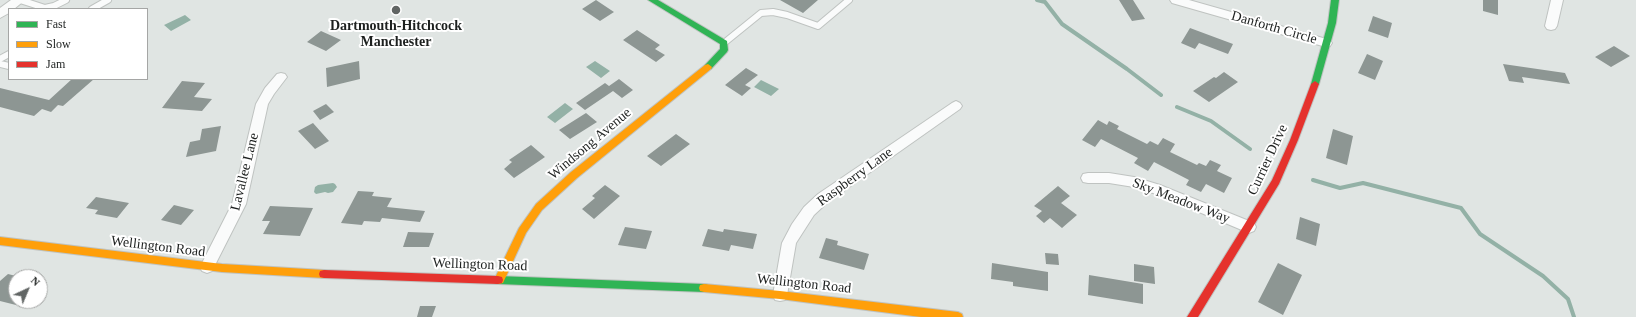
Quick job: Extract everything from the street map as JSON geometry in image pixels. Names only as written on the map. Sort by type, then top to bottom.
[{"type":"street","points":[[8,8],[19,0]]},
{"type":"street","points":[[652,0],[664,2],[724,47]]},
{"type":"street","name":"Danforth Circle","points":[[1176,0],[1326,43]]},
{"type":"street","name":"Currier Drive","points":[[1192,317],[1249,227],[1276,181],[1294,140],[1316,82],[1332,23],[1335,0]]},
{"type":"street","points":[[1551,26],[1557,0]]},
{"type":"street","name":"Windsong Avenue","points":[[500,280],[522,231],[539,207],[574,175],[716,60],[724,47]]},
{"type":"street","name":"Lavallee Lane","points":[[207,267],[239,204],[262,104],[269,91],[281,77]]},
{"type":"street","name":"Raspberry Lane","points":[[780,295],[789,243],[809,211],[823,198],[956,106]]},
{"type":"street","name":"Sky Meadow Way","points":[[1088,178],[1108,178],[1134,182],[1160,190],[1249,227]]},
{"type":"street","name":"Wellington Road","points":[[0,241],[207,267],[313,273],[659,286],[780,295],[958,317]]},
{"type":"lane","points":[[19,0],[45,8],[54,6],[66,0]]},
{"type":"lane","points":[[94,8],[108,0]]},
{"type":"lane","points":[[724,47],[761,13],[773,12],[787,15],[818,26],[849,0]]},
{"type":"shaded area","points":[[185,15],[191,20],[171,31],[164,25]]},
{"type":"shaded area","points":[[595,61],[610,71],[601,78],[586,67]]},
{"type":"shaded area","points":[[761,80],[779,89],[771,96],[754,87]]},
{"type":"shaded area","points":[[565,103],[573,109],[555,123],[547,117]]},
{"type":"shaded area","points":[[333,183],[337,187],[333,192],[316,194],[314,192],[315,187],[318,185]]},
{"type":"building","points":[[596,0],[614,12],[600,21],[582,9]]},
{"type":"building","points":[[780,0],[818,0],[803,13]]},
{"type":"building","points":[[1119,0],[1133,0],[1145,19],[1132,21]]},
{"type":"building","points":[[1483,0],[1498,0],[1498,15],[1483,11]]},
{"type":"building","points":[[1373,16],[1392,23],[1388,38],[1368,31]]},
{"type":"building","points":[[1190,28],[1233,44],[1228,54],[1199,43],[1195,49],[1181,43]]},
{"type":"building","points":[[637,30],[660,45],[655,49],[665,55],[656,62],[623,40]]},
{"type":"building","points":[[321,31],[341,40],[326,51],[307,42]]},
{"type":"building","points":[[1614,46],[1630,56],[1611,67],[1595,57]]},
{"type":"building","points":[[1367,54],[1383,61],[1375,80],[1358,73]]},
{"type":"building","points":[[359,61],[360,79],[327,87],[326,68]]},
{"type":"building","points":[[1503,64],[1565,73],[1570,84],[1522,77],[1524,83],[1509,81]]},
{"type":"building","points":[[746,68],[758,75],[745,85],[751,88],[742,96],[725,85]]},
{"type":"building","points":[[1224,72],[1238,82],[1209,102],[1193,91],[1214,77],[1216,78]]},
{"type":"building","points":[[619,79],[633,90],[622,98],[613,91],[585,110],[576,103],[605,83],[609,86]]},
{"type":"building","points":[[71,80],[93,80],[63,106],[58,105],[51,112],[42,109],[34,116],[0,107],[0,88],[49,100]]},
{"type":"building","points":[[182,81],[205,83],[194,97],[212,99],[202,111],[162,108]]},
{"type":"building","points":[[326,104],[334,112],[320,120],[313,111]]},
{"type":"building","points":[[586,113],[597,122],[570,139],[559,130]]},
{"type":"building","points":[[1098,120],[1107,125],[1109,121],[1119,126],[1117,129],[1147,144],[1150,141],[1158,145],[1163,138],[1175,144],[1170,152],[1197,165],[1199,163],[1206,166],[1210,160],[1221,165],[1217,171],[1232,178],[1224,193],[1206,184],[1201,192],[1186,185],[1189,180],[1154,162],[1148,171],[1134,163],[1138,158],[1101,139],[1095,147],[1082,140]]},
{"type":"building","points":[[313,123],[329,141],[315,149],[298,131]]},
{"type":"building","points":[[221,126],[216,151],[186,157],[190,142],[200,140],[202,129]]},
{"type":"building","points":[[1333,129],[1353,136],[1347,165],[1326,158]]},
{"type":"building","points":[[676,134],[690,144],[661,166],[647,156]]},
{"type":"building","points":[[531,145],[545,157],[514,178],[504,169],[512,162],[509,160]]},
{"type":"building","points":[[605,185],[620,196],[594,219],[582,209],[595,198],[592,196]]},
{"type":"building","points":[[1058,186],[1070,196],[1061,203],[1077,215],[1062,228],[1050,218],[1044,223],[1036,216],[1042,211],[1034,206]]},
{"type":"building","points":[[358,191],[374,192],[372,196],[392,198],[387,207],[425,211],[420,222],[382,218],[380,222],[364,221],[362,225],[341,223]]},
{"type":"building","points":[[96,197],[129,203],[117,218],[95,214],[98,210],[86,208]]},
{"type":"building","points":[[174,205],[194,210],[181,225],[161,220]]},
{"type":"building","points":[[270,206],[313,208],[300,236],[263,234],[270,221],[262,221]]},
{"type":"building","points":[[1300,217],[1320,224],[1316,246],[1296,239]]},
{"type":"building","points":[[625,227],[652,231],[646,249],[618,245]]},
{"type":"building","points":[[708,229],[723,232],[724,229],[757,234],[753,249],[731,245],[729,251],[702,246]]},
{"type":"building","points":[[408,232],[434,233],[429,247],[403,247]]},
{"type":"building","points":[[826,238],[838,241],[837,245],[869,254],[864,270],[819,258]]},
{"type":"building","points":[[1045,253],[1058,254],[1059,265],[1046,264]]},
{"type":"building","points":[[992,263],[1048,272],[1048,291],[1013,286],[1013,282],[991,279]]},
{"type":"building","points":[[1278,263],[1302,275],[1283,315],[1258,302]]},
{"type":"building","points":[[1134,264],[1154,267],[1155,284],[1134,281]]},
{"type":"building","points":[[8,274],[8,303],[0,301],[0,281]]},
{"type":"building","points":[[1089,275],[1143,284],[1143,304],[1088,295]]},
{"type":"building","points":[[420,306],[436,306],[432,317],[417,317]]},
{"type":"waterway","points":[[1037,0],[1045,2],[1062,24],[1127,69],[1161,95]]},
{"type":"waterway","points":[[1177,107],[1211,121],[1250,149]]},
{"type":"waterway","points":[[1313,180],[1340,188],[1363,183],[1461,208],[1480,234],[1543,276],[1568,299],[1574,317]]},
{"type":"traffic: fast","points":[[652,0],[724,43],[724,50],[708,67]]},
{"type":"traffic: fast","points":[[1315,84],[1332,23],[1335,0]]},
{"type":"traffic: fast","points":[[498,280],[704,288]]},
{"type":"traffic: slow","points":[[499,280],[522,231],[539,207],[574,175],[708,67]]},
{"type":"traffic: slow","points":[[0,241],[222,268],[324,274]]},
{"type":"traffic: slow","points":[[704,288],[780,295],[958,317]]},
{"type":"traffic: jam","points":[[1192,317],[1276,181],[1294,140],[1315,84]]},
{"type":"traffic: jam","points":[[324,274],[498,280]]},
{"type":"place","name":"Dartmouth-Hitchcock Manchester","points":[[396,10]]}]
